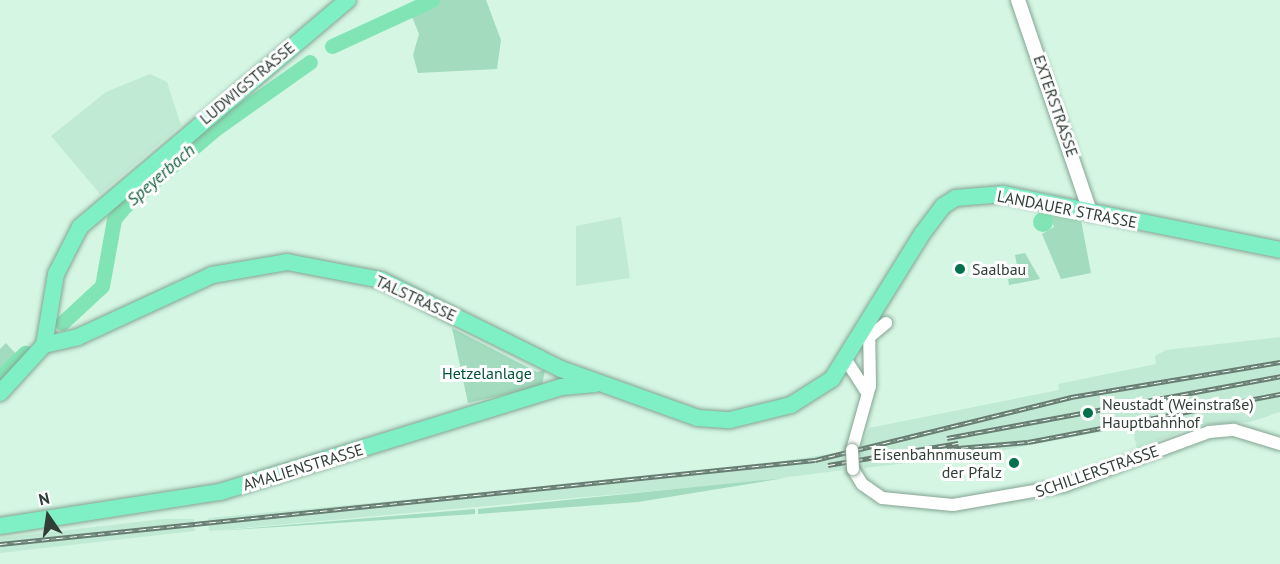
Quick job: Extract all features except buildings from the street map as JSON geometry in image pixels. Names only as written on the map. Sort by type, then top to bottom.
[{"type":"main road","name":"LUDWIGSTRASSE","points":[[47,337],[56,274],[80,227],[348,0]]},
{"type":"main road","name":"EXTERSTRASSE","points":[[1017,0],[1091,214]]},
{"type":"main road","name":"LANDAUER STRASSE","points":[[778,410],[813,394],[846,360],[868,331],[922,234],[951,200],[1003,194],[1091,214],[1280,250]]},
{"type":"main road","name":"TALSTRASSE","points":[[47,337],[78,338],[212,275],[287,262],[381,280],[551,365],[705,420],[778,410]]},
{"type":"main road","points":[[0,393],[47,337]]},
{"type":"main road","points":[[551,365],[555,379],[554,389]]},
{"type":"main road","points":[[554,389],[571,372]]},
{"type":"main road","name":"AMALIENSTRASSE","points":[[0,526],[220,492],[554,389],[601,384]]},
{"type":"street","points":[[868,331],[886,323]]},
{"type":"street","name":"SCHILLERSTRASSE","points":[[868,331],[868,399],[852,450],[853,469],[862,484],[882,498],[964,504],[1063,486],[1209,432],[1234,430],[1280,444]]},
{"type":"street","points":[[846,360],[867,364]]},
{"type":"street","points":[[846,360],[864,382],[868,399]]},
{"type":"shaded area","points":[[150,74],[167,82],[181,125],[100,194],[51,136],[106,92]]},
{"type":"shaded area","points":[[1043,212],[1050,215],[1053,222],[1050,229],[1043,232],[1036,229],[1033,222],[1036,215]]},
{"type":"shaded area","points":[[621,217],[630,278],[576,286],[576,226]]},
{"type":"shaded area","points":[[1280,337],[1280,412],[1250,422],[1198,425],[1137,449],[1132,426],[978,455],[864,468],[861,446],[869,428],[1059,390],[1058,384],[1156,364],[1155,356],[1166,350]]},
{"type":"shaded area","points":[[842,452],[844,470],[742,483],[209,531],[208,518],[717,471]]},
{"type":"shaded area","points":[[163,519],[194,519],[195,531],[0,553],[0,538]]},
{"type":"green space","points":[[438,0],[486,0],[501,40],[497,69],[418,73],[413,55],[419,34],[411,14]]},
{"type":"green space","points":[[1049,213],[1081,220],[1091,273],[1061,279],[1042,234],[1054,227]]},
{"type":"green space","points":[[1025,253],[1040,279],[1009,285],[1008,279],[1019,277],[1015,255]]},
{"type":"green space","name":"Hetzelanlage","points":[[452,328],[537,372],[545,370],[542,386],[468,403]]},
{"type":"green space","points":[[6,343],[18,356],[0,372],[0,349]]},
{"type":"green space","points":[[785,478],[638,502],[478,514],[478,509]]},
{"type":"green space","points":[[475,509],[475,514],[216,531]]},
{"type":"waterway","name":"Speyerbach","points":[[332,46],[432,0]]},
{"type":"waterway","name":"Speyerbach","points":[[62,323],[102,286],[114,219],[125,206],[215,129],[310,62]]},
{"type":"waterway","name":"Speyerbach","points":[[0,377],[25,353]]},
{"type":"railway","points":[[0,544],[815,460],[1071,397],[1280,362]]},
{"type":"railway","points":[[947,438],[1280,376]]},
{"type":"railway","points":[[947,449],[1028,442],[1280,394]]},
{"type":"railway","points":[[828,465],[958,443]]},
{"type":"place","name":"Saalbau","points":[[960,269]]},
{"type":"place","name":"Neustadt (Weinstraße) Hauptbahnhof","points":[[1088,413]]},
{"type":"place","name":"Eisenbahnmuseum der Pfalz","points":[[1014,463]]}]
